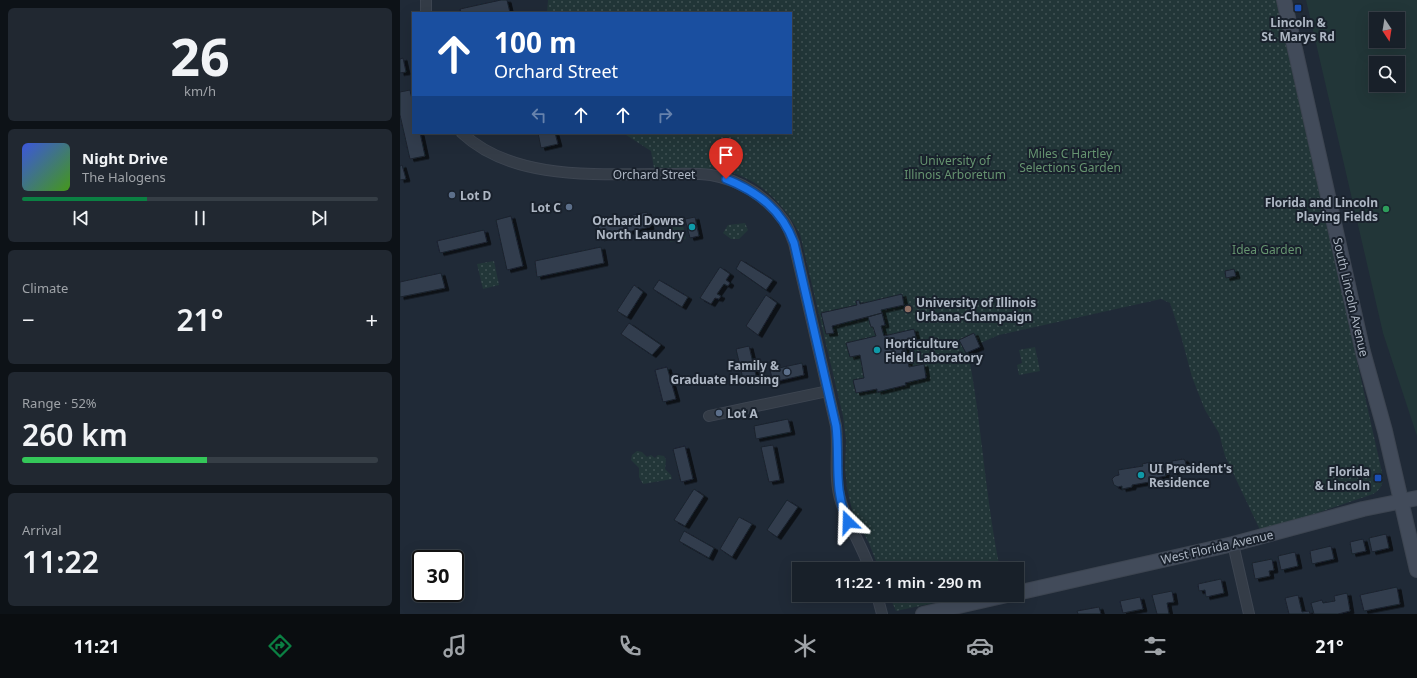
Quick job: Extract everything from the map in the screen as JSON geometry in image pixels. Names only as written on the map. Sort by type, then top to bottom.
[{"type":"main road","name":"South Lincoln Avenue","points":[[1284,0],[1363,352],[1385,431],[1417,570]]},
{"type":"main road","name":"West Florida Avenue","points":[[1024,591],[1233,544],[1363,509],[1417,498]]},
{"type":"main road","points":[[923,614],[976,602]]},
{"type":"street","points":[[426,0],[426,12]]},
{"type":"street","name":"Orchard Street","points":[[463,134],[480,147],[495,155],[531,166],[568,172],[596,174],[711,175],[726,179],[752,191],[776,211],[785,222],[789,230],[801,269],[836,426],[837,472],[840,501],[867,562]]},
{"type":"street","points":[[709,416],[828,391]]},
{"type":"street","points":[[1233,544],[1249,614]]},
{"type":"street","points":[[879,602],[882,614]]},
{"type":"green space","name":"University of Illinois Arboretum","points":[[548,0],[1276,0],[1383,477],[1381,487],[1378,491],[1261,532],[1225,456],[1219,433],[1205,410],[1192,377],[1170,303],[1161,299],[999,335],[978,344],[973,333],[960,340],[965,353],[968,352],[973,379],[999,562],[876,562],[869,543],[853,514],[847,488],[845,468],[846,440],[843,416],[800,234],[793,222],[768,193],[747,179],[717,169],[654,168],[651,151],[625,134],[792,134],[792,12],[547,12]]},
{"type":"green space","name":"Florida and Lincoln Playing Fields","points":[[1306,0],[1417,0],[1417,436],[1383,333]]},
{"type":"green space","points":[[682,220],[686,239],[670,242],[666,223]]},
{"type":"green space","points":[[745,223],[748,230],[739,239],[731,239],[723,233],[728,225]]},
{"type":"green space","points":[[494,261],[499,285],[483,289],[477,264]]},
{"type":"green space","points":[[1035,347],[1040,371],[1019,375],[1017,365],[1022,363],[1019,350]]},
{"type":"green space","points":[[637,451],[642,452],[647,457],[651,455],[655,458],[658,455],[664,456],[666,460],[665,469],[671,475],[672,479],[643,484],[639,477],[639,468],[631,460],[632,455]]},
{"type":"green space","points":[[892,602],[939,602],[896,611]]},
{"type":"building","points":[[507,0],[510,12],[461,12],[460,9]]},
{"type":"building","points":[[403,58],[406,72],[400,73],[400,59]]},
{"type":"building","points":[[410,90],[412,99],[412,134],[420,134],[425,156],[410,159],[400,115],[400,92]]},
{"type":"building","points":[[538,134],[555,134],[558,144],[541,148]]},
{"type":"building","points":[[402,165],[406,179],[400,180],[400,166]]},
{"type":"building","points":[[647,212],[650,227],[600,238],[598,223]]},
{"type":"building","points":[[511,216],[523,266],[507,270],[496,220]]},
{"type":"building","name":"Orchard Downs North Laundry","points":[[695,217],[699,236],[690,238],[685,219]]},
{"type":"building","points":[[484,230],[487,242],[440,253],[437,241]]},
{"type":"building","points":[[1268,245],[1269,251],[1263,252],[1262,247]]},
{"type":"building","points":[[601,247],[604,263],[537,277],[535,261]]},
{"type":"building","points":[[741,260],[773,280],[766,290],[736,269]]},
{"type":"building","points":[[720,267],[730,274],[726,280],[730,283],[728,286],[724,284],[717,294],[721,296],[719,299],[715,298],[711,304],[700,298]]},
{"type":"building","points":[[1234,269],[1236,276],[1226,278],[1225,271]]},
{"type":"building","points":[[441,273],[445,288],[400,297],[400,282]]},
{"type":"building","points":[[659,280],[688,297],[682,307],[653,289]]},
{"type":"building","points":[[634,285],[643,292],[627,317],[617,311]]},
{"type":"building","points":[[902,294],[904,305],[881,310],[882,313],[832,326],[834,333],[826,334],[821,313],[857,305],[856,301],[859,300],[860,304]]},
{"type":"building","points":[[766,295],[777,303],[758,335],[746,326]]},
{"type":"building","name":"Horticulture Field Laboratory","points":[[882,313],[885,325],[881,326],[884,336],[914,329],[917,342],[905,345],[909,367],[924,364],[926,378],[905,383],[906,385],[877,392],[877,389],[856,393],[853,380],[864,378],[860,355],[850,357],[846,343],[876,336],[868,317]]},
{"type":"building","points":[[629,323],[661,345],[652,355],[621,334]]},
{"type":"building","points":[[974,333],[980,347],[966,353],[959,340]]},
{"type":"building","points":[[749,346],[757,380],[744,383],[736,349]]},
{"type":"building","name":"Family & Graduate Housing","points":[[802,363],[804,375],[773,382],[770,370]]},
{"type":"building","points":[[667,367],[676,399],[663,402],[655,370]]},
{"type":"building","points":[[788,419],[791,432],[756,439],[754,426]]},
{"type":"building","points":[[773,445],[780,480],[769,482],[761,447]]},
{"type":"building","points":[[685,446],[693,479],[681,482],[673,449]]},
{"type":"building","points":[[1184,459],[1187,469],[1173,472],[1172,461]]},
{"type":"building","name":"UI President's Residence","points":[[1151,462],[1152,467],[1163,464],[1166,476],[1155,478],[1155,481],[1132,485],[1132,487],[1122,489],[1122,486],[1118,487],[1114,485],[1112,479],[1119,475],[1118,470],[1143,466],[1142,464]]},
{"type":"building","points":[[694,489],[704,496],[685,526],[674,520]]},
{"type":"building","points":[[787,500],[798,507],[777,537],[767,530]]},
{"type":"building","points":[[739,517],[752,524],[732,557],[720,549]]},
{"type":"building","points":[[684,531],[714,548],[709,558],[679,541]]},
{"type":"building","points":[[1386,534],[1389,548],[1372,552],[1369,538]]},
{"type":"building","points":[[1363,539],[1366,551],[1352,554],[1350,542]]},
{"type":"building","points":[[1331,546],[1334,559],[1312,564],[1310,551]]},
{"type":"building","points":[[1295,552],[1298,566],[1281,570],[1278,556]]},
{"type":"building","points":[[1272,559],[1274,570],[1269,571],[1270,576],[1255,579],[1252,563]]},
{"type":"building","points":[[1221,579],[1224,593],[1206,597],[1205,590],[1199,591],[1198,584]]},
{"type":"building","points":[[1397,587],[1400,604],[1364,611],[1360,595]]},
{"type":"building","points":[[1172,591],[1174,602],[1167,603],[1169,614],[1157,614],[1152,595]]},
{"type":"building","points":[[1347,593],[1350,611],[1338,614],[1314,614],[1311,603],[1322,600],[1323,603],[1335,601],[1334,596]]},
{"type":"building","points":[[1298,595],[1302,612],[1309,611],[1310,614],[1289,614],[1285,598]]},
{"type":"building","points":[[1140,597],[1143,609],[1123,613],[1120,601]]},
{"type":"building","points":[[1099,607],[1101,614],[1078,614],[1077,611]]},
{"type":"place","name":"Lincoln & St. Marys Rd","points":[[1298,8]]},
{"type":"place","name":"Lot D","points":[[452,195]]},
{"type":"place","name":"Lot C","points":[[569,207]]},
{"type":"place","name":"Florida and Lincoln Playing Fields","points":[[1386,209]]},
{"type":"place","name":"Orchard Downs North Laundry","points":[[692,227]]},
{"type":"place","name":"University of Illinois Urbana-Champaign","points":[[908,309]]},
{"type":"place","name":"Horticulture Field Laboratory","points":[[877,350]]},
{"type":"place","name":"Family & Graduate Housing","points":[[787,372]]},
{"type":"place","name":"Lot A","points":[[719,413]]},
{"type":"place","name":"UI President's Residence","points":[[1141,475]]},
{"type":"place","name":"Florida & Lincoln","points":[[1378,478]]},
{"type":"route","points":[[726,179],[752,191],[776,211],[785,222],[794,243],[836,426],[838,488],[840,501],[848,522]]},
{"type":"park label","name":"Miles C Hartley Selections Garden","points":[[1070,160]]},
{"type":"park label","name":"Idea Garden","points":[[1267,249]]}]
